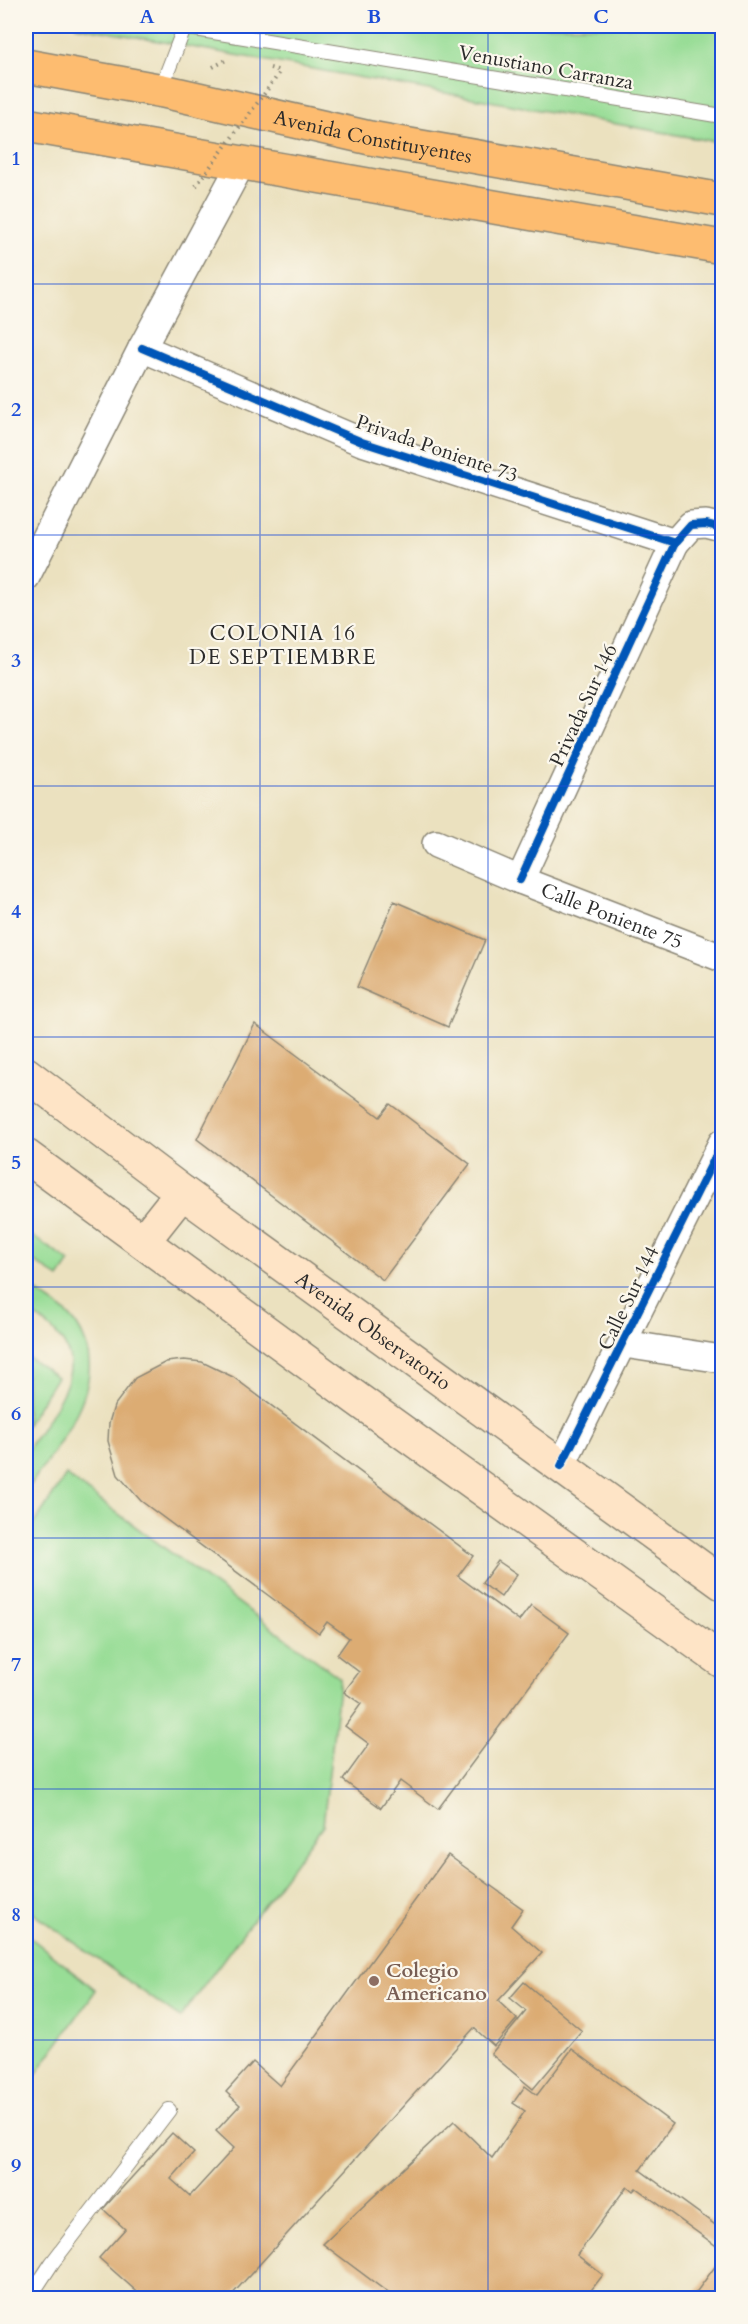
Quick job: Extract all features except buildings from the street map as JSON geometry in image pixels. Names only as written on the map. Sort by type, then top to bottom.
[{"type":"highway","name":"Avenida Constituyentes","points":[[26,66],[160,91],[370,138],[723,200]]},
{"type":"highway","points":[[26,125],[723,247]]},
{"type":"main road","name":"Avenida Observatorio","points":[[26,1074],[182,1192],[723,1583]]},
{"type":"main road","points":[[26,1156],[144,1240],[357,1399],[723,1661]]},
{"type":"main road","points":[[144,1240],[182,1192]]},
{"type":"street","points":[[26,577],[141,348],[241,164]]},
{"type":"street","name":"Privada Poniente 73","points":[[141,348],[362,442],[675,543]]},
{"type":"street","points":[[675,543],[691,525],[706,524],[723,528]]},
{"type":"street","name":"Privada Sur 146","points":[[520,880],[675,543]]},
{"type":"street","name":"Calle Poniente 75","points":[[436,844],[520,880],[723,958]]},
{"type":"street","name":"Calle Sur 144","points":[[561,1466],[723,1143]]},
{"type":"street","points":[[624,1344],[723,1359]]},
{"type":"lane","points":[[160,91],[183,26]]},
{"type":"lane","name":"Venustiano Carranza","points":[[183,26],[723,116]]},
{"type":"lane","points":[[29,2298],[52,2263],[169,2110]]},
{"type":"path","points":[[196,186],[281,71]]},
{"type":"green space","points":[[75,26],[722,26],[722,143]]},
{"type":"green space","points":[[26,1232],[70,1262],[59,1278],[26,1256]]},
{"type":"green space","points":[[26,1285],[59,1307],[76,1324],[87,1346],[89,1368],[86,1390],[77,1412],[66,1433],[26,1492],[24,1468],[27,1451],[64,1391],[69,1376],[70,1362],[67,1349],[59,1336],[26,1309]]},
{"type":"green space","points":[[26,1356],[57,1377],[26,1426]]},
{"type":"green space","points":[[66,1475],[340,1678],[323,1825],[180,2018],[26,1908],[26,1536]]},
{"type":"green space","points":[[26,1934],[96,1990],[26,2088]]},
{"type":"cycle path","points":[[142,348],[362,442],[675,543],[691,525],[706,524],[722,528]]},
{"type":"cycle path","points":[[520,880],[675,543]]},
{"type":"cycle path","points":[[561,1466],[722,1143]]},
{"type":"place","name":"Colegio Americano","points":[[374,1981]]},
{"type":"district","name":"COLONIA 16 DE SEPTIEMBRE","points":[[283,645]]}]
